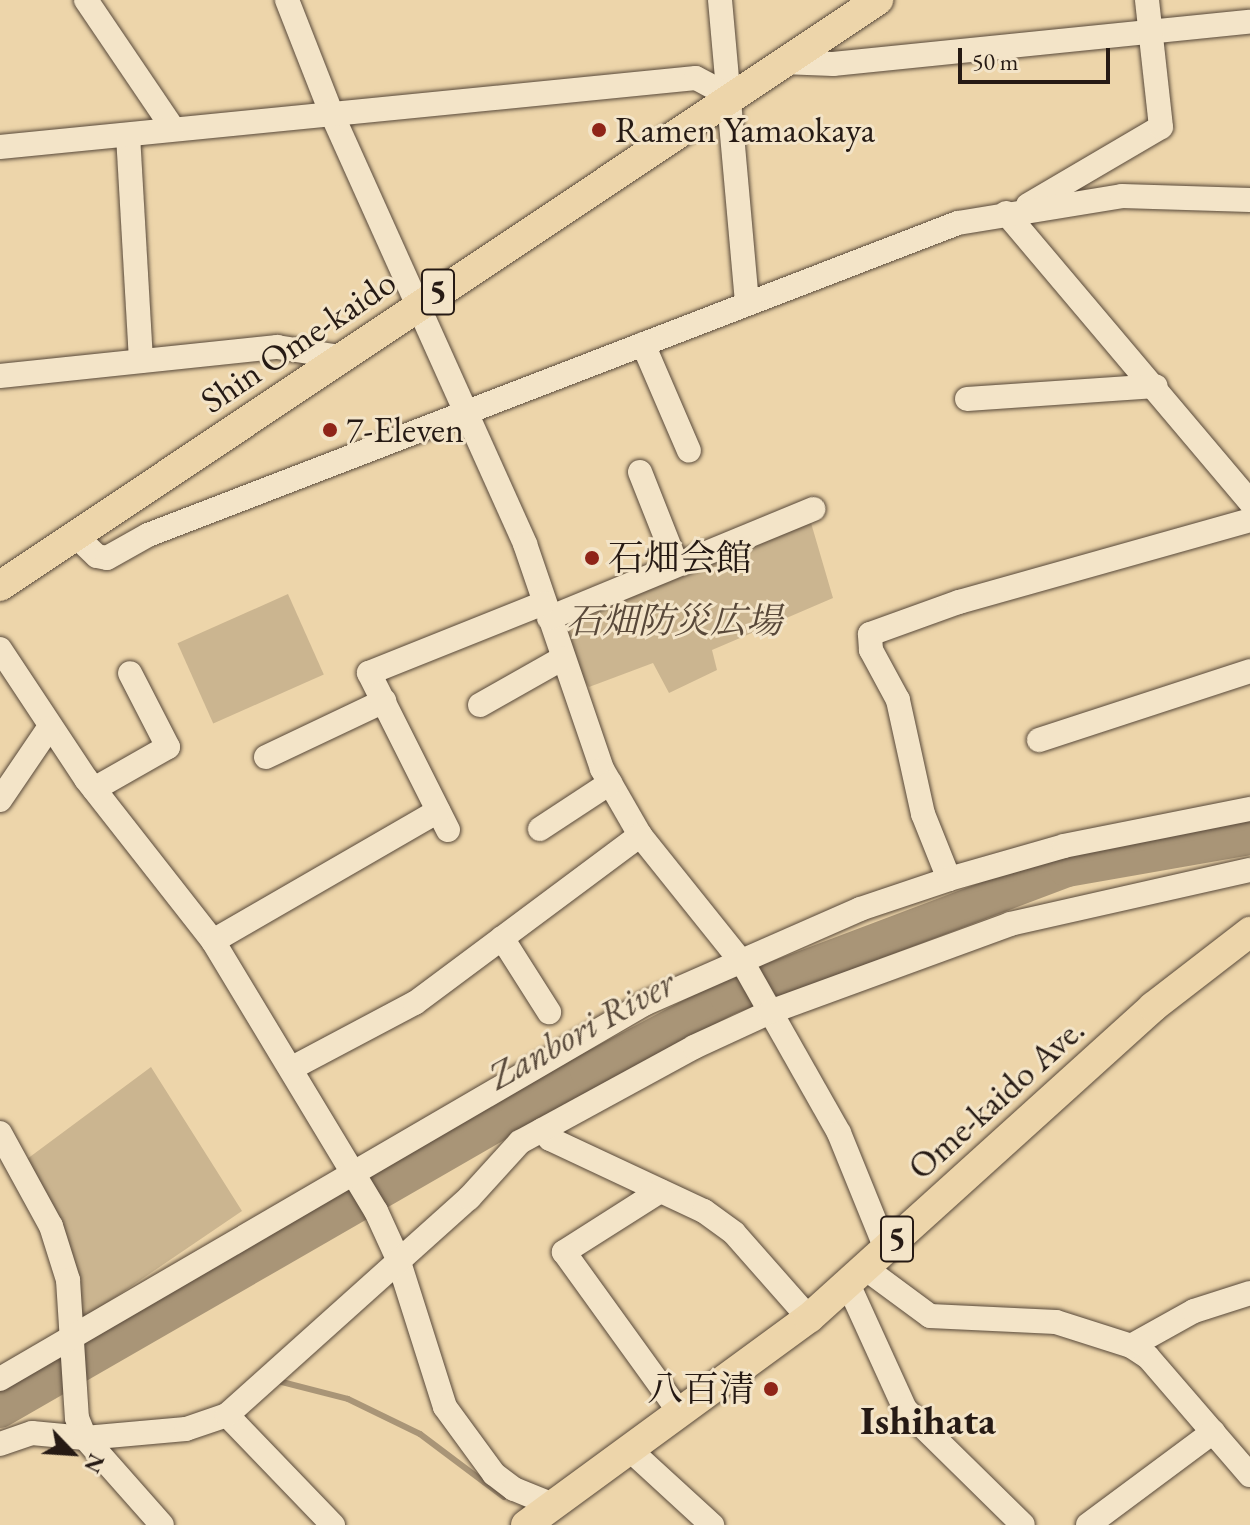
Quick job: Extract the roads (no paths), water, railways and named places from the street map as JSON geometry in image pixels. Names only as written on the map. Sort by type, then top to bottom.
[{"type":"main road","name":"Shin Ome-kaido","points":[[0,586],[878,0]]},
{"type":"main road","name":"Ome-kaido Ave.","points":[[526,1525],[809,1318],[1164,997],[1250,932]]},
{"type":"street","points":[[86,0],[172,127]]},
{"type":"street","points":[[287,0],[331,112],[525,544],[610,783],[640,835],[742,963],[839,1133],[866,1267],[905,1409],[1023,1525]]},
{"type":"street","points":[[720,0],[747,301]]},
{"type":"street","points":[[1013,212],[1161,127],[1147,0]]},
{"type":"street","points":[[782,62],[843,64],[1250,22]]},
{"type":"street","points":[[0,147],[128,135],[172,127],[696,78],[730,96]]},
{"type":"street","points":[[128,135],[141,361]]},
{"type":"street","points":[[75,535],[97,556],[107,558],[148,535],[895,245],[1013,212],[1147,194],[1250,200]]},
{"type":"street","points":[[1013,212],[1156,386],[1240,476],[1250,502]]},
{"type":"street","points":[[643,344],[689,451]]},
{"type":"street","points":[[0,376],[277,347],[340,357]]},
{"type":"street","points":[[967,399],[1156,386]]},
{"type":"street","points":[[640,472],[659,492],[676,563]]},
{"type":"street","points":[[213,941],[443,820],[369,673],[676,563],[813,509]]},
{"type":"street","points":[[949,879],[923,814],[898,700],[871,650],[870,634],[959,602],[1250,520]]},
{"type":"street","points":[[0,649],[49,728],[213,941],[356,1176],[398,1259],[445,1407],[494,1474],[514,1489],[553,1505]]},
{"type":"street","points":[[480,705],[563,658]]},
{"type":"street","points":[[1039,740],[1250,671]]},
{"type":"street","points":[[94,789],[168,747],[130,673]]},
{"type":"street","points":[[266,757],[384,701]]},
{"type":"street","points":[[0,800],[49,728]]},
{"type":"street","points":[[540,829],[610,783]]},
{"type":"street","points":[[0,1379],[356,1176],[644,1004],[860,909],[949,879],[1078,842],[1250,809]]},
{"type":"street","points":[[292,1068],[415,1003],[640,835]]},
{"type":"street","points":[[0,1444],[32,1433],[85,1438],[197,1428],[227,1415],[469,1198],[511,1150],[694,1047],[769,1010],[1010,924],[1102,899],[1250,870]]},
{"type":"street","points":[[502,938],[549,1012]]},
{"type":"street","points":[[542,1130],[550,1139],[704,1211],[734,1233],[809,1318]]},
{"type":"street","points":[[0,1133],[51,1226],[68,1280],[74,1338],[74,1397],[85,1438],[162,1525]]},
{"type":"street","points":[[660,1191],[564,1252],[680,1413]]},
{"type":"street","points":[[866,1267],[930,1316],[1056,1322],[1131,1346],[1148,1357],[1250,1475]]},
{"type":"street","points":[[1131,1346],[1194,1311],[1250,1293]]},
{"type":"street","points":[[227,1415],[333,1525]]},
{"type":"street","points":[[1088,1525],[1213,1432]]},
{"type":"street","points":[[629,1449],[712,1525]]},
{"type":"waterway","name":"Zanbori River","points":[[0,1410],[588,1071],[728,997],[1067,869],[1250,837]]},
{"type":"waterway","points":[[278,1381],[348,1399],[420,1434],[504,1497]]},
{"type":"place","name":"Ramen Yamaokaya","points":[[599,130]]},
{"type":"place","name":"7-Eleven","points":[[330,430]]},
{"type":"place","name":"石畑会館","points":[[592,558]]},
{"type":"place","name":"八百清","points":[[771,1389]]},
{"type":"district","name":"Ishihata","points":[[928,1420]]},
{"type":"park label","name":"石畑防災広場","points":[[674,621]]}]
